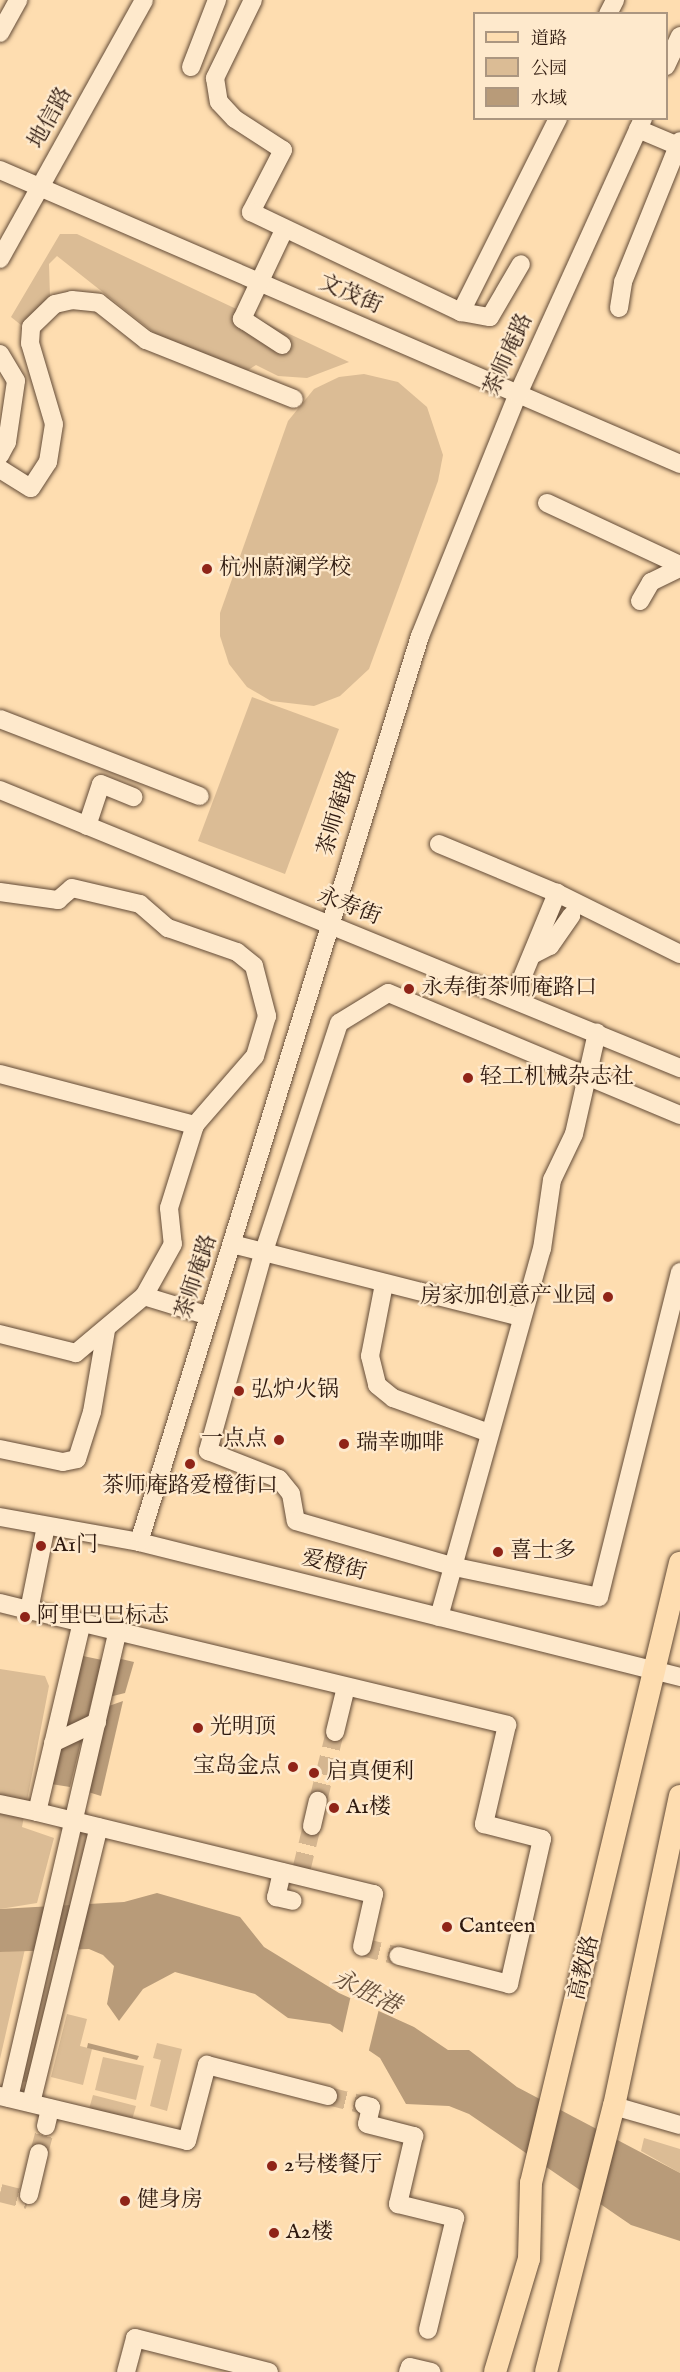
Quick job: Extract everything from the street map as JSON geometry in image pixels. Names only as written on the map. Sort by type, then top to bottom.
[{"type":"main road","name":"高教路","points":[[495,2372],[529,2259],[531,2183],[556,2090],[680,1563]]},
{"type":"main road","points":[[546,2372],[612,2113],[680,1796]]},
{"type":"street","points":[[0,33],[18,0]]},
{"type":"street","name":"地信路","points":[[0,259],[144,0]]},
{"type":"street","points":[[191,67],[217,0]]},
{"type":"street","points":[[253,0],[215,78],[219,102],[235,119],[283,150],[251,212],[284,230],[460,312],[490,317],[521,264]]},
{"type":"street","points":[[668,62],[680,36]]},
{"type":"street","points":[[460,312],[557,120]]},
{"type":"street","points":[[620,308],[623,282],[679,144],[640,124]]},
{"type":"street","name":"茶师庵路","points":[[139,1542],[332,927],[358,824],[420,636],[518,394],[640,124]]},
{"type":"street","name":"文茂街","points":[[0,170],[680,464]]},
{"type":"street","points":[[282,345],[242,319],[284,230]]},
{"type":"street","points":[[0,469],[31,488],[48,462],[54,424],[30,343],[31,327],[55,304],[72,300],[99,303],[146,340],[294,399]]},
{"type":"street","points":[[0,354],[16,381],[7,442],[0,455]]},
{"type":"street","points":[[547,503],[680,566]]},
{"type":"street","points":[[640,601],[651,582],[680,566]]},
{"type":"street","points":[[0,719],[200,795]]},
{"type":"street","points":[[87,826],[111,761]]},
{"type":"street","points":[[101,784],[133,797]]},
{"type":"street","name":"永寿街","points":[[2,795],[87,826],[332,927],[514,996],[597,1034],[680,1068]]},
{"type":"street","points":[[439,844],[557,893],[680,954]]},
{"type":"street","points":[[0,892],[58,900],[72,888],[141,904],[168,928],[237,952],[254,966],[267,1016],[255,1056],[195,1125],[169,1208],[173,1244],[144,1296],[76,1353],[0,1334]]},
{"type":"street","points":[[514,996],[534,954],[557,893]]},
{"type":"street","points":[[534,954],[550,946],[572,916]]},
{"type":"street","points":[[680,1115],[588,1074],[388,993],[339,1023],[263,1254],[208,1450],[279,1479],[291,1494],[296,1521],[455,1567],[599,1597],[680,1272]]},
{"type":"street","points":[[439,1617],[455,1567],[489,1433],[542,1249],[552,1180],[573,1134],[597,1034]]},
{"type":"street","points":[[0,1074],[195,1125]]},
{"type":"street","points":[[232,1244],[263,1254],[521,1317]]},
{"type":"street","points":[[384,1284],[370,1356],[377,1385],[393,1398],[489,1433]]},
{"type":"street","points":[[144,1296],[209,1316]]},
{"type":"street","points":[[0,1449],[63,1462],[77,1459],[92,1412],[106,1330]]},
{"type":"street","name":"爱橙街","points":[[0,1517],[139,1542],[439,1617],[655,1667],[680,1677]]},
{"type":"street","points":[[29,1610],[46,1526]]},
{"type":"street","points":[[0,1603],[81,1626],[118,1631],[507,1725],[484,1824],[542,1839],[509,1984],[399,1956]]},
{"type":"street","points":[[37,1812],[81,1626]]},
{"type":"street","points":[[118,1631],[37,1985],[4,2097],[187,2141],[207,2066],[328,2096]]},
{"type":"street","name":"爱橙街","points":[[655,1667],[680,1667]]},
{"type":"street","points":[[335,1732],[346,1687]]},
{"type":"street","points":[[53,1743],[97,1722]]},
{"type":"street","points":[[312,1827],[318,1802]]},
{"type":"street","points":[[0,1804],[282,1872],[300,1874],[374,1894],[362,1947]]},
{"type":"street","points":[[31,2103],[99,1827]]},
{"type":"street","points":[[282,1872],[276,1897],[293,1901]]},
{"type":"street","points":[[364,2105],[371,2107],[367,2124],[414,2136],[398,2204],[455,2218],[428,2330]]},
{"type":"street","points":[[46,2126],[50,2108]]},
{"type":"street","points":[[612,2113],[680,2125]]},
{"type":"street","points":[[29,2195],[39,2153]]},
{"type":"street","points":[[126,2372],[135,2338],[269,2372]]},
{"type":"street","points":[[408,2372],[410,2367],[431,2372]]},
{"type":"green space","points":[[60,234],[77,234],[349,362],[307,378],[278,376],[256,365],[245,372],[162,339],[57,256],[49,264],[50,297],[21,325],[11,317]]},
{"type":"green space","points":[[364,374],[398,382],[427,407],[443,455],[438,481],[369,669],[340,696],[314,706],[271,701],[247,687],[229,664],[220,636],[220,613],[288,421],[314,389],[339,377]]},
{"type":"green space","points":[[252,697],[339,729],[285,874],[198,841]]},
{"type":"green space","points":[[0,1669],[45,1676],[49,1686],[22,1827],[54,1838],[37,1903],[0,1909]]},
{"type":"green space","points":[[81,1832],[89,1834],[28,2082],[20,2081]]},
{"type":"green space","points":[[25,1949],[0,2059],[0,1952]]},
{"type":"green space","points":[[67,2014],[87,2019],[80,2046],[92,2049],[83,2085],[51,2077]]},
{"type":"green space","points":[[157,2043],[182,2049],[167,2111],[150,2106],[161,2060],[153,2058]]},
{"type":"green space","points":[[103,2057],[144,2066],[136,2100],[95,2090]]},
{"type":"green space","points":[[93,2095],[136,2106],[132,2120],[89,2109]]},
{"type":"green space","points":[[644,2138],[680,2149],[680,2173],[641,2151]]},
{"type":"water","points":[[83,1656],[102,1660],[87,1720],[65,1727]]},
{"type":"water","points":[[117,1658],[134,1662],[125,1693],[109,1697]]},
{"type":"water","points":[[123,1701],[101,1796],[85,1791],[106,1707]]},
{"type":"water","points":[[84,1730],[70,1787],[51,1784],[60,1744]]},
{"type":"water","points":[[157,1893],[240,1917],[264,1947],[339,1993],[414,2027],[448,2050],[469,2050],[517,2087],[680,2173],[680,2241],[631,2225],[469,2114],[449,2106],[406,2104],[380,2058],[330,2024],[288,2018],[255,1994],[175,1972],[143,1989],[119,2021],[107,2004],[114,1966],[103,1955],[89,1949],[0,1952],[0,1909],[124,1902]]},
{"type":"water","points":[[88,2043],[139,2056],[137,2060],[87,2048]]},
{"type":"pier","points":[[351,1995],[379,2009],[368,2054],[342,2035]]},
{"type":"tunnel","points":[[318,1801],[335,1732]]},
{"type":"tunnel","points":[[301,1871],[312,1826]]},
{"type":"tunnel","points":[[362,1947],[399,1956]]},
{"type":"tunnel","points":[[328,2096],[364,2105]]},
{"type":"tunnel","points":[[39,2153],[46,2126]]},
{"type":"tunnel","points":[[0,2193],[28,2200]]},
{"type":"place","name":"杭州蔚澜学校","points":[[207,569]]},
{"type":"place","name":"永寿街茶师庵路口","points":[[409,989]]},
{"type":"place","name":"轻工机械杂志社","points":[[468,1078]]},
{"type":"place","name":"房家加创意产业园","points":[[608,1297]]},
{"type":"place","name":"弘炉火锅","points":[[239,1391]]},
{"type":"place","name":"一点点","points":[[279,1440]]},
{"type":"place","name":"瑞幸咖啡","points":[[344,1444]]},
{"type":"place","name":"茶师庵路爱橙街口","points":[[190,1464]]},
{"type":"place","name":"A1门","points":[[41,1546]]},
{"type":"place","name":"喜士多","points":[[498,1552]]},
{"type":"place","name":"阿里巴巴标志","points":[[25,1617]]},
{"type":"place","name":"光明顶","points":[[198,1728]]},
{"type":"place","name":"宝岛金点","points":[[293,1767]]},
{"type":"place","name":"启真便利","points":[[314,1773]]},
{"type":"place","name":"A1楼","points":[[334,1808]]},
{"type":"place","name":"Canteen","points":[[447,1927]]},
{"type":"place","name":"2号楼餐厅","points":[[272,2166]]},
{"type":"place","name":"健身房","points":[[125,2201]]},
{"type":"place","name":"A2楼","points":[[274,2233]]},
{"type":"water label","name":"永胜港","points":[[366,1993]]}]
